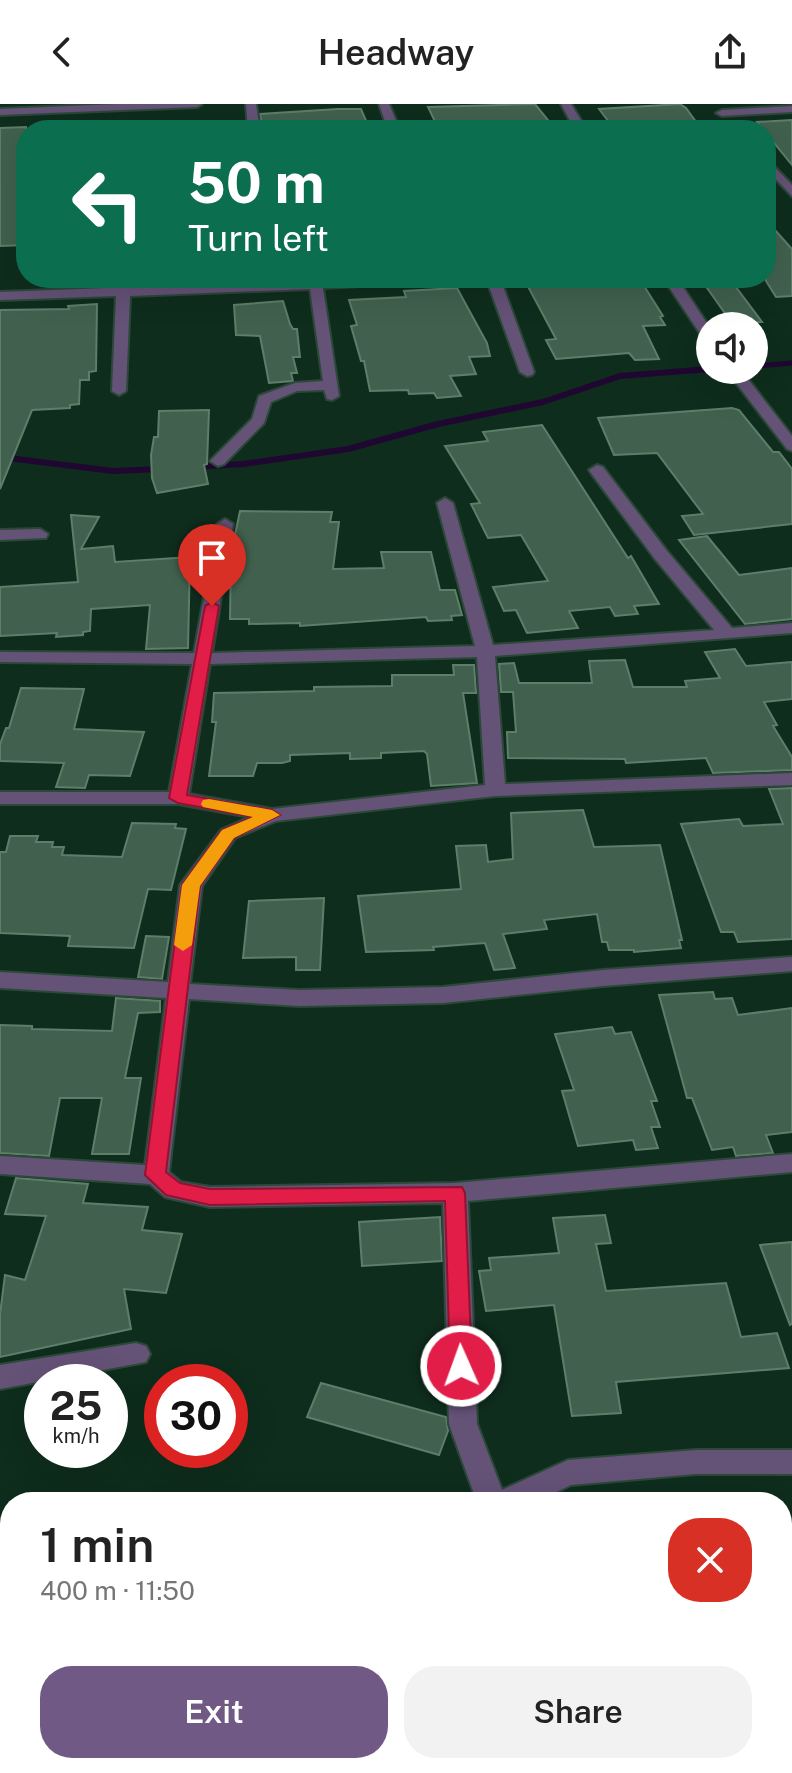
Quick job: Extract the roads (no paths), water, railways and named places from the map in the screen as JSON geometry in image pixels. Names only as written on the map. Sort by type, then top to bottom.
[{"type":"street","points":[[0,112],[114,113],[197,104]]},
{"type":"street","points":[[724,113],[792,109]]},
{"type":"street","points":[[776,174],[792,192]]},
{"type":"street","points":[[0,296],[76,288]]},
{"type":"street","points":[[114,288],[123,291],[180,288]]},
{"type":"street","points":[[218,461],[259,420],[264,399],[295,387],[331,390],[316,288]]},
{"type":"street","points":[[497,288],[527,372]]},
{"type":"street","points":[[677,288],[696,317]]},
{"type":"street","points":[[119,391],[123,291]]},
{"type":"street","points":[[744,384],[792,446]]},
{"type":"street","points":[[597,470],[661,555],[728,635]]},
{"type":"street","points":[[445,503],[486,654],[495,790]]},
{"type":"street","points":[[178,798],[225,524]]},
{"type":"street","points":[[0,535],[40,534]]},
{"type":"street","points":[[0,657],[203,661],[486,654],[792,628]]},
{"type":"street","points":[[0,798],[178,798],[272,815],[495,790],[792,779]]},
{"type":"street","points":[[156,1175],[191,885],[228,834],[272,815]]},
{"type":"street","points":[[0,980],[299,998],[443,995],[603,978],[792,964]]},
{"type":"street","points":[[0,1165],[156,1175],[174,1190],[210,1197],[455,1193],[792,1163]]},
{"type":"street","points":[[455,1193],[463,1424],[488,1492]]},
{"type":"street","points":[[0,1377],[136,1354]]},
{"type":"street","points":[[527,1492],[568,1473],[696,1462],[792,1462]]},
{"type":"waterway","points":[[768,365],[792,363]]},
{"type":"waterway","points":[[194,467],[243,464],[348,449],[438,424],[543,402],[620,376],[696,370]]},
{"type":"waterway","points":[[0,457],[113,471],[161,469]]}]
